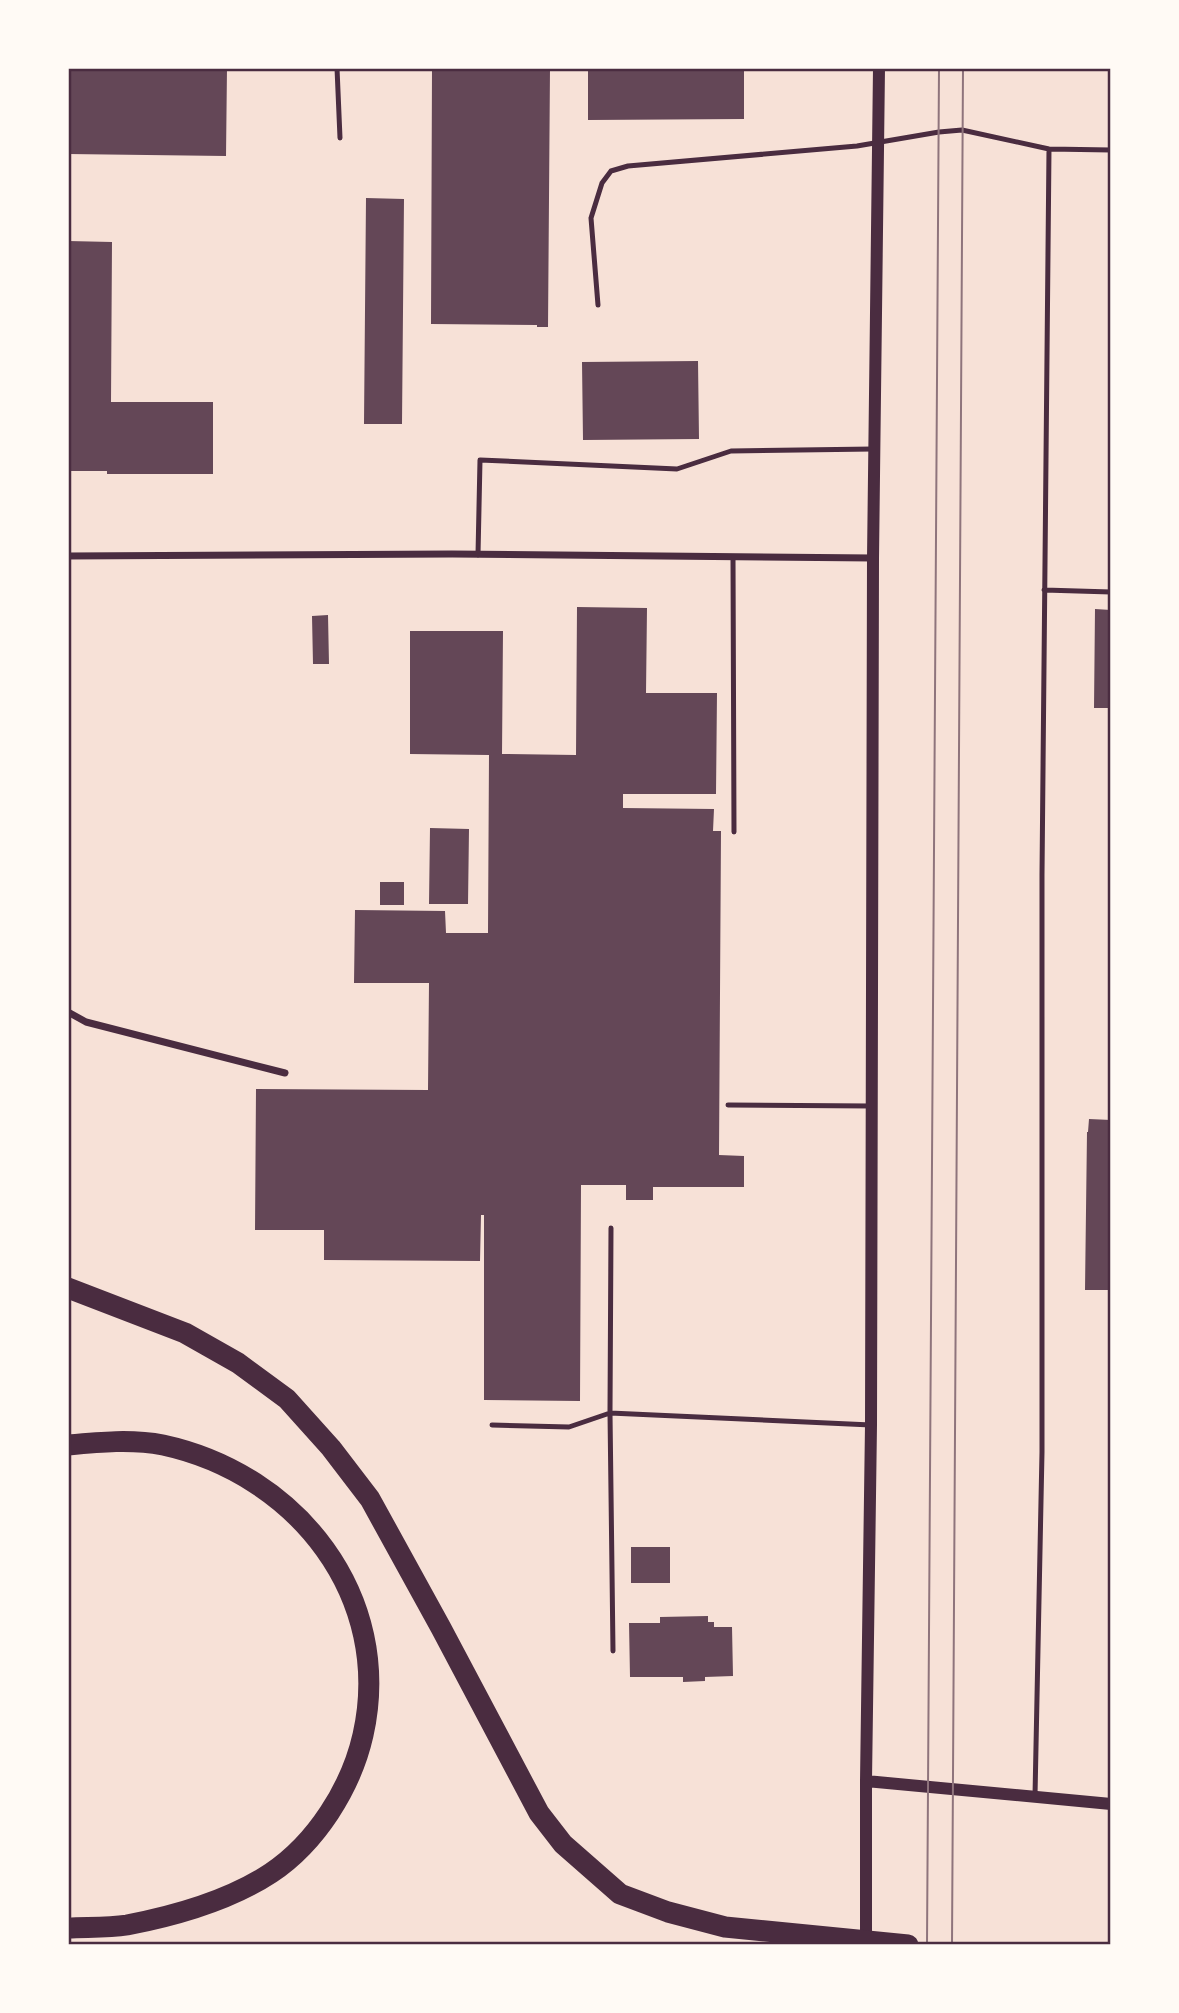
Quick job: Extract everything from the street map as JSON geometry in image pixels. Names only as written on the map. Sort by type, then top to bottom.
[{"type":"highway","points":[[68,1288],[185,1333],[238,1363],[287,1399],[331,1448],[370,1500],[539,1813],[563,1844],[620,1895],[668,1912],[725,1927],[908,1945]]},
{"type":"highway","points":[[68,1445],[117,1440],[162,1445],[205,1457],[246,1477],[275,1497],[314,1533],[338,1567],[353,1598],[365,1639],[369,1672],[368,1714],[361,1745],[341,1795],[311,1837],[272,1872],[235,1894],[194,1908],[125,1925],[68,1928]]},
{"type":"street","points":[[866,1945],[873,558],[879,68]]},
{"type":"street","points":[[68,556],[873,558]]},
{"type":"street","points":[[68,1012],[86,1021],[285,1073]]},
{"type":"street","points":[[866,1781],[1111,1804]]},
{"type":"lane","points":[[337,68],[340,138]]},
{"type":"lane","points":[[598,305],[591,218],[602,183],[611,171],[628,166],[857,146],[962,130],[1049,149],[1111,150]]},
{"type":"lane","points":[[1035,1796],[1042,1452],[1042,861],[1049,149]]},
{"type":"lane","points":[[478,555],[480,460],[677,469],[731,451],[874,449]]},
{"type":"lane","points":[[733,557],[734,832]]},
{"type":"lane","points":[[1044,590],[1111,592]]},
{"type":"lane","points":[[728,1105],[871,1106]]},
{"type":"lane","points":[[611,1228],[613,1651]]},
{"type":"lane","points":[[492,1425],[569,1427],[610,1413],[870,1425]]},
{"type":"building","points":[[68,68],[227,68],[226,156],[68,154]]},
{"type":"building","points":[[432,68],[550,68],[548,327],[431,324]]},
{"type":"building","points":[[588,68],[744,68],[744,119],[588,120]]},
{"type":"building","points":[[366,198],[404,199],[402,424],[364,424]]},
{"type":"building","points":[[68,241],[112,242],[111,402],[213,402],[213,474],[107,474],[107,471],[68,471]]},
{"type":"building","points":[[698,361],[699,439],[583,440],[582,362]]},
{"type":"building","points":[[577,607],[647,608],[646,693],[717,693],[716,794],[623,794],[623,808],[714,809],[713,831],[721,831],[719,1155],[744,1156],[744,1187],[653,1187],[653,1200],[626,1200],[626,1185],[581,1185],[580,1401],[484,1400],[484,1215],[481,1215],[480,1261],[324,1260],[324,1230],[255,1230],[256,1089],[428,1090],[429,983],[354,983],[355,910],[445,911],[446,933],[488,933],[489,755],[410,754],[410,631],[503,631],[502,754],[576,755]]},
{"type":"building","points":[[1095,609],[1111,610],[1111,708],[1094,708]]},
{"type":"building","points":[[328,615],[329,664],[313,664],[312,616]]},
{"type":"building","points":[[430,828],[469,829],[468,904],[429,904]]},
{"type":"building","points":[[380,882],[404,882],[404,905],[380,905]]},
{"type":"building","points":[[1089,1119],[1111,1120],[1111,1290],[1085,1290]]},
{"type":"building","points":[[631,1547],[670,1547],[670,1583],[631,1583]]},
{"type":"building","points":[[708,1616],[708,1622],[714,1622],[714,1627],[732,1627],[733,1676],[705,1677],[705,1681],[683,1682],[683,1677],[630,1677],[629,1623],[660,1623],[660,1617]]},
{"type":"tram line","points":[[927,1945],[939,68]]},
{"type":"tram line","points":[[952,1945],[963,68]]}]
